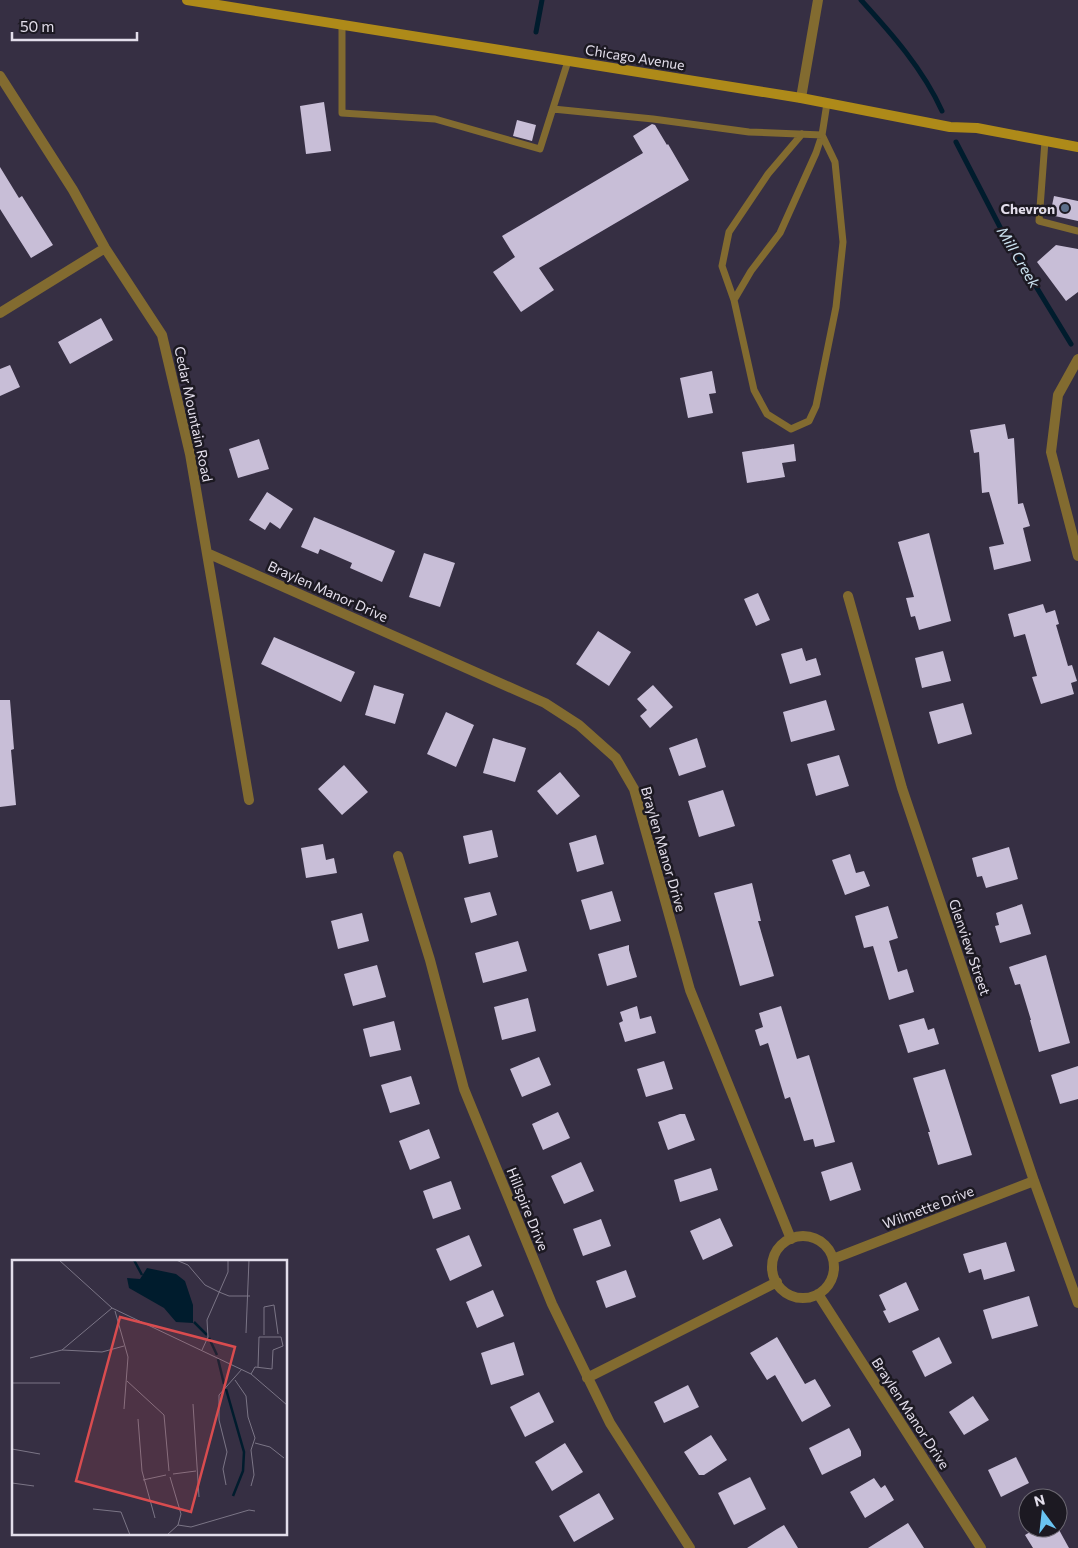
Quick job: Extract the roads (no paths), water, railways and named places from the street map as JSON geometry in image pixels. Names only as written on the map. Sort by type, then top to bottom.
[{"type":"street","name":"Chicago Avenue","points":[[187,0],[800,98],[950,127],[978,128],[1078,147]]},
{"type":"street","points":[[800,98],[818,0]]},
{"type":"street","name":"Cedar Mountain Road","points":[[0,76],[162,335],[190,454],[249,800]]},
{"type":"street","points":[[0,313],[106,248]]},
{"type":"street","points":[[1078,359],[1058,395],[1051,452],[1078,556]]},
{"type":"street","name":"Braylen Manor Drive","points":[[207,552],[545,702],[580,725],[616,758],[634,789],[690,990],[791,1239]]},
{"type":"street","name":"Glenview Street","points":[[848,596],[902,788],[1034,1181],[1078,1303]]},
{"type":"street","name":"Hillspire Drive","points":[[398,856],[430,960],[464,1088],[552,1304],[610,1423],[690,1548]]},
{"type":"street","name":"Wilmette Drive","points":[[833,1259],[1034,1181]]},
{"type":"street","points":[[799,1236],[817,1239],[830,1251],[833,1259],[834,1270],[826,1288],[818,1294],[809,1297],[790,1295],[782,1290],[773,1273],[773,1262],[776,1252],[782,1244],[799,1236]]},
{"type":"street","points":[[587,1378],[777,1282]]},
{"type":"street","name":"Braylen Manor Drive","points":[[818,1294],[981,1548]]},
{"type":"lane","points":[[342,25],[342,113],[435,119],[540,149],[568,60]]},
{"type":"lane","points":[[734,300],[751,270],[780,233],[816,153],[822,135],[827,103]]},
{"type":"lane","points":[[553,109],[653,119],[748,132],[822,135]]},
{"type":"lane","points":[[802,134],[768,174],[729,232],[722,266],[734,300],[754,390],[767,414],[791,428],[809,421],[816,406],[836,307],[843,242],[835,162],[822,135]]},
{"type":"lane","points":[[1046,141],[1039,221],[1078,231]]},
{"type":"waterway","points":[[536,32],[542,0]]},
{"type":"waterway","name":"Mill Creek","points":[[861,0],[916,66],[942,111]]},
{"type":"waterway","name":"Mill Creek","points":[[956,142],[1001,229],[1071,344]]},
{"type":"place","name":"Chevron","points":[[1065,208]]}]
